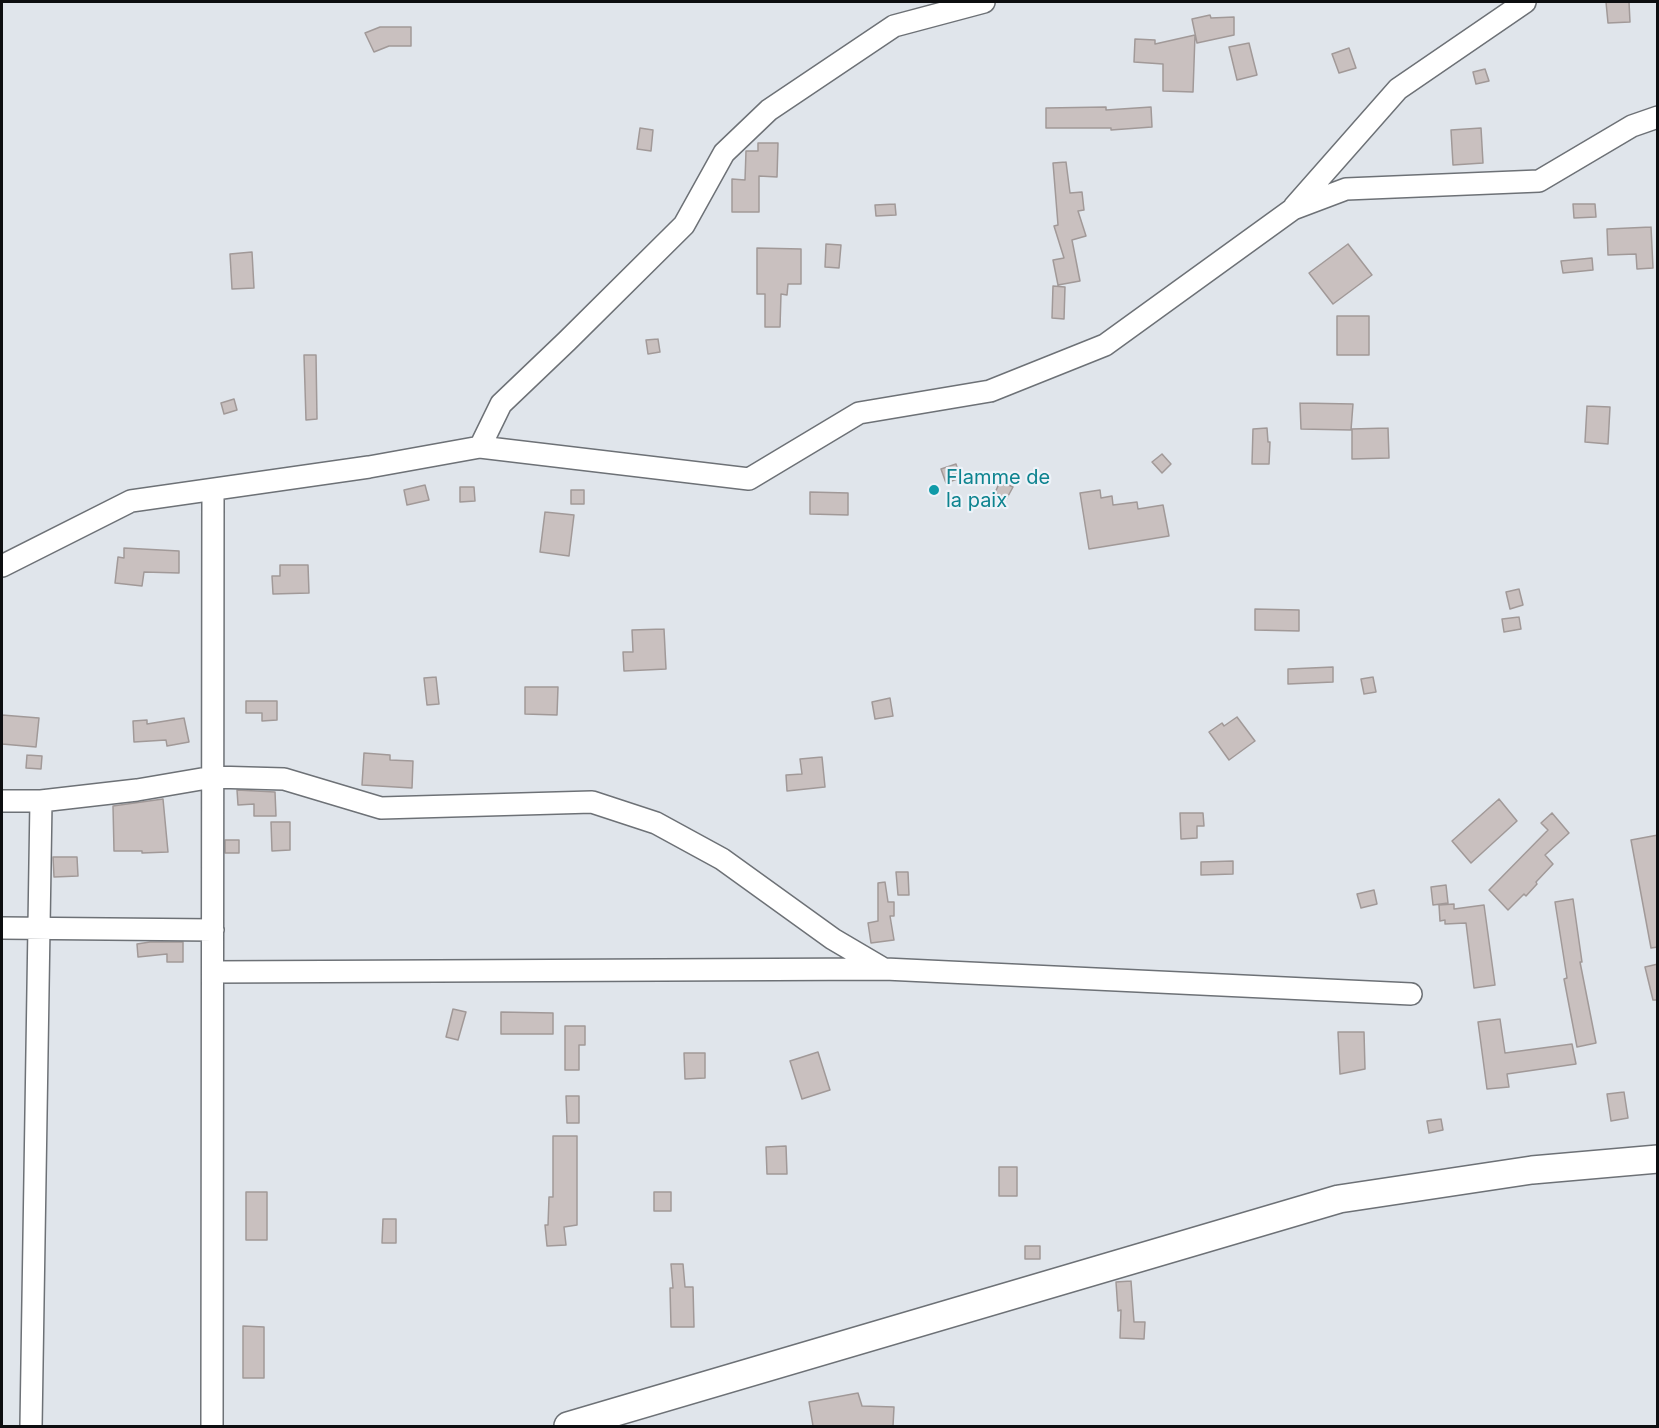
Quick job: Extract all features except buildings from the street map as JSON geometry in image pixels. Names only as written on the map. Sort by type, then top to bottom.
[{"type":"main road","points":[[568,1426],[1338,1199],[1532,1170],[1658,1159]]},
{"type":"street","points":[[907,23],[916,2]]},
{"type":"street","points":[[480,447],[501,404],[684,225],[724,153],[769,110],[894,26],[984,2]]},
{"type":"street","points":[[2,566],[131,501],[369,467],[480,447],[749,479],[859,413],[990,391],[1105,345],[1293,209],[1398,89],[1525,2]]},
{"type":"street","points":[[1293,209],[1346,189],[1539,181],[1632,126],[1658,117]]},
{"type":"street","points":[[212,1426],[213,490]]},
{"type":"street","points":[[2,801],[41,801],[136,790],[213,777],[284,778],[381,808],[592,802],[656,823],[722,859],[833,939],[885,969]]},
{"type":"street","points":[[32,1426],[41,801]]},
{"type":"street","points":[[2,928],[213,930]]},
{"type":"street","points":[[213,972],[885,969],[1411,994]]},
{"type":"place","name":"Flamme de la paix","points":[[934,490]]}]
